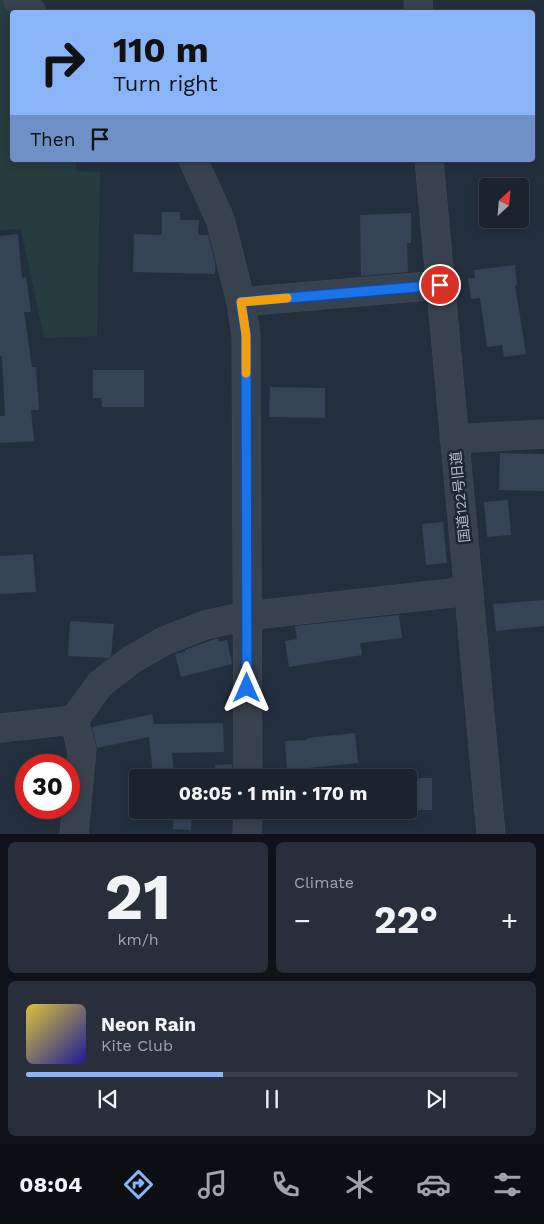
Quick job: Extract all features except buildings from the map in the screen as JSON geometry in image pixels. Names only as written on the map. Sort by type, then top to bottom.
[{"type":"street","points":[[18,0],[30,10]]},
{"type":"street","points":[[194,162],[220,219],[241,302],[246,335],[248,769]]},
{"type":"street","name":"国道122号旧道","points":[[429,162],[491,834]]},
{"type":"street","points":[[241,302],[440,285]]},
{"type":"street","points":[[454,439],[544,434]]},
{"type":"street","points":[[0,728],[74,720],[100,684],[131,660],[164,641],[205,625],[246,616],[469,591]]},
{"type":"street","points":[[74,720],[82,750],[74,834]]},
{"type":"street","points":[[247,834],[248,819]]},
{"type":"green space","points":[[0,0],[14,0],[12,10],[10,10],[10,162],[76,162],[76,171],[100,172],[97,336],[44,338],[21,229],[0,230]]},
{"type":"slow traffic","points":[[246,373],[246,335],[241,302],[287,298]]},
{"type":"route","points":[[247,688],[246,335],[241,302],[440,285]]}]
